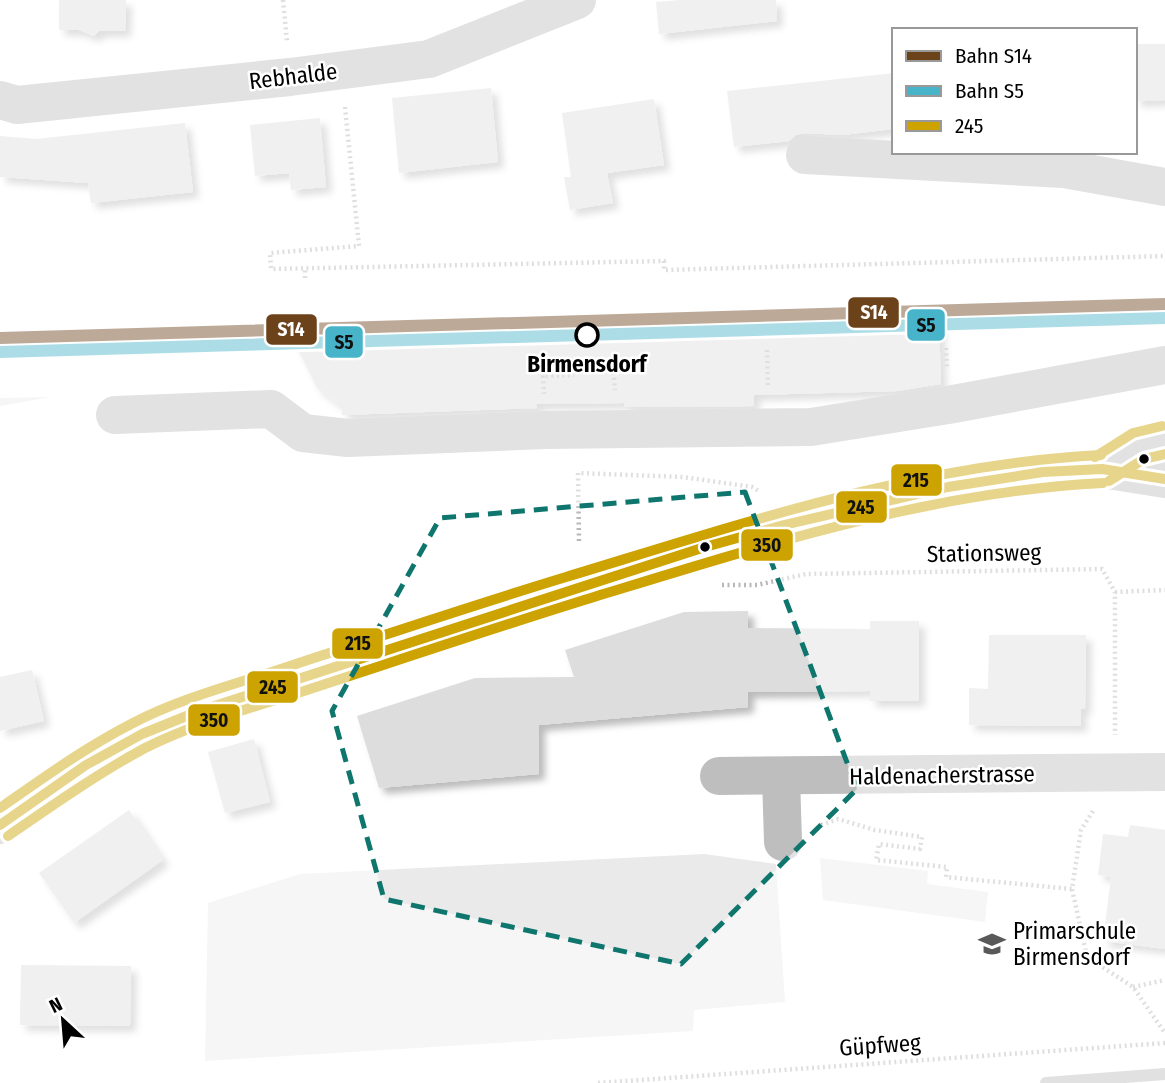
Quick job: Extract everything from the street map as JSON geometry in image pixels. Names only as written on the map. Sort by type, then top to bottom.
[{"type":"street","name":"Rebhalde","points":[[0,100],[17,105],[290,77],[429,59],[577,0]]},
{"type":"street","points":[[805,155],[1063,169],[1165,187]]},
{"type":"street","points":[[115,415],[271,409],[303,433],[348,438],[545,429],[811,427],[1165,365]]},
{"type":"street","points":[[1102,469],[1139,446],[1165,440]]},
{"type":"street","points":[[0,825],[86,765],[142,734],[200,711],[499,612],[784,525],[948,487],[1043,472],[1102,469],[1165,479]]},
{"type":"street","name":"Haldenacherstrasse","points":[[719,776],[1165,772]]},
{"type":"street","points":[[781,776],[783,836]]},
{"type":"path","points":[[283,0],[288,53]]},
{"type":"path","points":[[344,105],[359,246],[270,253],[271,269],[664,261],[664,270],[1165,256]]},
{"type":"path","points":[[305,269],[305,278]]},
{"type":"path","points":[[612,356],[615,393]]},
{"type":"path","points":[[541,357],[544,393]]},
{"type":"path","points":[[543,376],[574,375]]},
{"type":"path","points":[[579,541],[578,473],[683,477],[752,487],[765,494]]},
{"type":"path","name":"Stationsweg","points":[[757,584],[806,574],[1102,569],[1115,592]]},
{"type":"path","points":[[1115,742],[1115,592],[1165,590]]},
{"type":"path","points":[[783,836],[838,819],[875,830],[922,837],[920,849],[879,844],[877,860],[947,867],[946,877],[1072,889]]},
{"type":"path","points":[[1081,830],[1072,889],[1087,957],[1133,987],[1165,1033]]},
{"type":"path","points":[[1133,987],[1165,980]]},
{"type":"path","name":"Güpfweg","points":[[598,1083],[1165,1043]]},
{"type":"highlighted area","points":[[745,492],[857,789],[681,964],[384,899],[332,711],[440,518]]},
{"type":"shaded area","points":[[51,397],[0,406],[0,398]]},
{"type":"shaded area","points":[[704,854],[776,864],[785,1002],[694,1010],[693,1031],[205,1061],[208,903],[300,874]]},
{"type":"shaded area","points":[[820,858],[928,871],[927,884],[988,892],[985,922],[823,900]]},
{"type":"building","points":[[59,0],[126,0],[125,31],[99,31],[94,36],[79,30],[59,30]]},
{"type":"building","points":[[776,0],[777,21],[659,34],[656,2]]},
{"type":"building","points":[[1137,44],[1165,44],[1165,100],[1137,101]]},
{"type":"building","points":[[892,73],[892,129],[842,135],[805,133],[796,135],[789,141],[734,147],[727,91]]},
{"type":"building","points":[[491,88],[498,162],[399,173],[392,98]]},
{"type":"building","points":[[654,99],[664,165],[607,173],[613,203],[570,210],[564,177],[571,177],[562,113]]},
{"type":"building","points":[[320,118],[326,187],[291,190],[289,173],[255,176],[250,125]]},
{"type":"building","points":[[185,123],[193,192],[91,203],[88,183],[0,177],[0,136],[36,139]]},
{"type":"building","points":[[939,320],[941,384],[897,391],[754,395],[754,406],[624,407],[624,403],[536,404],[537,408],[342,415],[342,407],[317,388],[292,338]]},
{"type":"building","points":[[748,611],[748,628],[870,629],[870,621],[919,621],[919,701],[870,701],[870,691],[748,692],[748,707],[539,725],[539,774],[379,788],[357,716],[475,678],[574,677],[565,650],[684,612]]},
{"type":"building","points":[[989,635],[1086,635],[1085,709],[1081,709],[1081,726],[969,725],[969,688],[988,689]]},
{"type":"building","points":[[32,670],[44,721],[0,731],[0,677]]},
{"type":"building","points":[[254,739],[270,802],[225,813],[208,752]]},
{"type":"building","points":[[129,810],[163,860],[74,923],[39,873]]},
{"type":"building","points":[[1130,825],[1165,830],[1165,949],[1103,941],[1111,877],[1098,875],[1103,834],[1128,837]]},
{"type":"building","points":[[21,965],[131,966],[130,1026],[20,1025]]},
{"type":"waterway","points":[[1046,1083],[1165,1074]]},
{"type":"rail line","name":"S14","points":[[0,338],[1165,304]]},
{"type":"rail line","name":"S5","points":[[0,352],[1165,318]]},
{"type":"transit line","name":"215","points":[[1095,457],[1133,433],[1162,426]]},
{"type":"transit line","name":"350","points":[[1109,481],[1144,459],[1165,454]]},
{"type":"transit line","name":"215","points":[[0,808],[82,753],[152,714],[212,691],[463,609],[764,517],[830,500],[964,470],[1101,455]]},
{"type":"transit line","name":"245","points":[[0,825],[86,765],[142,734],[199,711],[705,547],[784,525],[948,487],[1043,472],[1102,469],[1165,479]]},
{"type":"transit line","name":"350","points":[[8,836],[110,768],[164,739],[223,716],[511,623],[774,543],[839,526],[970,498],[1103,483]]},
{"type":"place","name":"Birmensdorf","points":[[587,335]]},
{"type":"place","name":"Primarschule Birmensdorf","points":[[992,944]]}]
